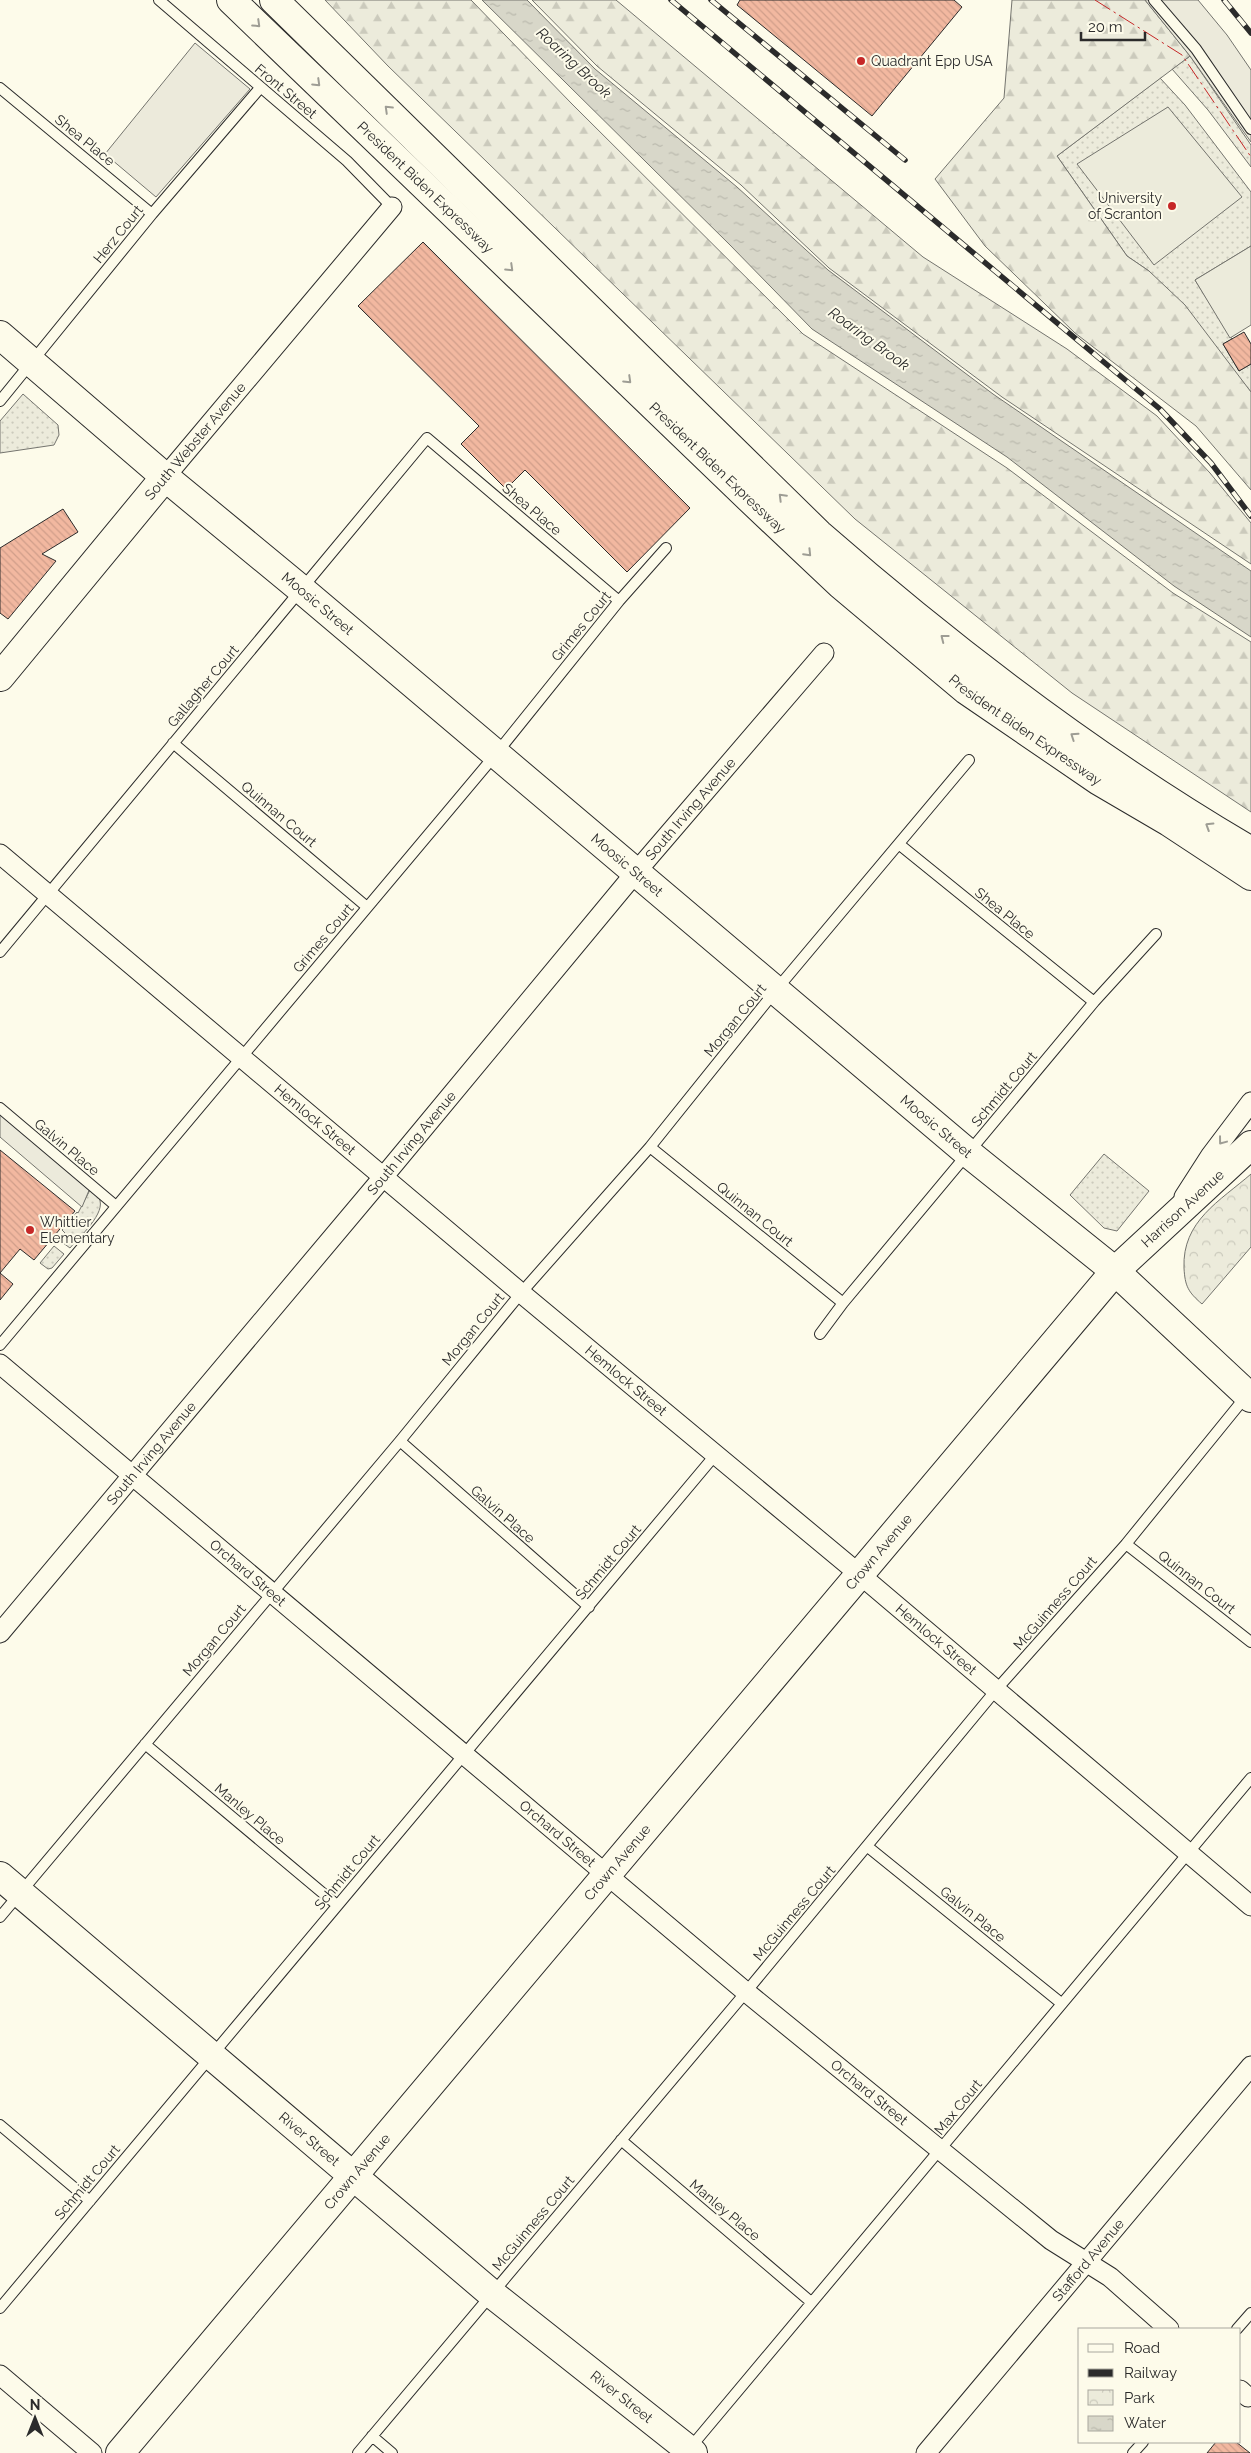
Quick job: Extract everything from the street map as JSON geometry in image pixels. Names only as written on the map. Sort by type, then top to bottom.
[{"type":"main road","name":"President Biden Expressway","points":[[231,0],[756,505],[841,585],[908,643],[998,714],[1099,781],[1169,822],[1251,876]]},
{"type":"main road","name":"President Biden Expressway","points":[[274,0],[837,549],[941,636],[1051,719],[1165,798],[1251,851]]},
{"type":"main road","name":"Moosic Street","points":[[0,335],[165,477],[302,590],[968,1153],[1115,1271],[1250,1394]]},
{"type":"main road","name":"South Webster Avenue","points":[[0,677],[165,477]]},
{"type":"main road","name":"Harrison Avenue","points":[[1115,1271],[1251,1144]]},
{"type":"main road","name":"Crown Avenue","points":[[120,2453],[858,1573],[1115,1271]]},
{"type":"main road","name":"River Street","points":[[10,1884],[354,2174],[492,2294],[689,2452]]},
{"type":"street","name":"South Webster Avenue","points":[[165,477],[392,207]]},
{"type":"street","name":"South Irving Avenue","points":[[0,1633],[384,1176],[636,872],[824,653]]},
{"type":"street","name":"Hemlock Street","points":[[0,854],[521,1293],[1190,1852],[1251,1906]]},
{"type":"street","points":[[1170,1218],[1211,1155],[1251,1102]]},
{"type":"street","name":"Orchard Street","points":[[0,1364],[746,1992],[1051,2240],[1110,2277],[1168,2328]]},
{"type":"street","name":"Stafford Avenue","points":[[926,2453],[1251,2066]]},
{"type":"street","points":[[0,2376],[92,2453]]},
{"type":"lane","name":"Front Street","points":[[159,0],[347,161],[392,207]]},
{"type":"lane","points":[[1154,0],[1196,50],[1251,129]]},
{"type":"lane","name":"Shea Place","points":[[0,88],[152,214]]},
{"type":"lane","name":"Herz Court","points":[[0,401],[152,214],[260,88]]},
{"type":"lane","name":"Shea Place","points":[[427,438],[619,601]]},
{"type":"lane","name":"Gallagher Court","points":[[0,952],[48,896],[172,742],[302,590],[427,438]]},
{"type":"lane","name":"Grimes Court","points":[[0,1345],[496,754],[619,601],[666,548]]},
{"type":"lane","name":"Quinnan Court","points":[[172,742],[367,907]]},
{"type":"lane","name":"Morgan Court","points":[[0,1917],[10,1884],[145,1744],[270,1593],[400,1441],[521,1293],[650,1147],[776,990],[900,845],[969,760]]},
{"type":"lane","name":"Shea Place","points":[[900,845],[1094,1002]]},
{"type":"lane","name":"Schmidt Court","points":[[820,1334],[843,1303],[1094,1002],[1156,934]]},
{"type":"lane","name":"Galvin Place","points":[[0,1108],[116,1206]]},
{"type":"lane","name":"Quinnan Court","points":[[650,1147],[843,1303]]},
{"type":"lane","name":"McGuinness Court","points":[[358,2453],[746,1992],[996,1690],[1126,1544],[1250,1394]]},
{"type":"lane","name":"Galvin Place","points":[[400,1441],[589,1607]]},
{"type":"lane","name":"Schmidt Court","points":[[0,2308],[716,1454]]},
{"type":"lane","name":"Quinnan Court","points":[[1126,1544],[1251,1642]]},
{"type":"lane","name":"Manley Place","points":[[145,1744],[337,1905]]},
{"type":"lane","name":"Max Court","points":[[689,2452],[811,2302],[941,2150],[1061,2003],[1251,1778]]},
{"type":"lane","name":"Galvin Place","points":[[868,1846],[1061,2003]]},
{"type":"lane","points":[[0,2125],[90,2201]]},
{"type":"lane","name":"Manley Place","points":[[621,2140],[811,2302]]},
{"type":"lane","points":[[1238,2328],[1251,2313]]},
{"type":"lane","points":[[372,2436],[392,2453]]},
{"type":"lane","points":[[1134,2453],[1142,2443]]},
{"type":"green space","points":[[325,0],[471,0],[572,104],[803,334],[1007,468],[1173,593],[1251,642],[1251,812],[1072,693],[855,519],[388,66]]},
{"type":"green space","points":[[532,0],[616,0],[923,257],[1067,349],[1157,416],[1210,473],[1251,523],[1251,564],[1002,397],[829,268],[741,185],[597,66]]},
{"type":"green space","points":[[1012,0],[1145,0],[1190,56],[1057,156],[1127,256],[1149,271],[1185,305],[1251,392],[1251,490],[1196,426],[1075,333],[985,246],[935,179],[1004,98]]},
{"type":"green space","points":[[1190,56],[1251,145],[1251,167],[1208,110],[1172,69]]},
{"type":"green space","name":"University of Scranton","points":[[1160,78],[1185,105],[1251,192],[1251,246],[1195,280],[1232,339],[1223,344],[1239,371],[1251,364],[1251,392],[1149,271],[1127,256],[1057,156]]},
{"type":"green space","points":[[1168,107],[1242,197],[1154,265],[1077,164]]},
{"type":"green space","points":[[1251,246],[1251,325],[1230,338],[1195,280]]},
{"type":"green space","points":[[23,394],[58,425],[59,435],[54,445],[0,453],[0,421]]},
{"type":"green space","points":[[1104,1154],[1149,1191],[1117,1231],[1104,1228],[1070,1195]]},
{"type":"green space","points":[[1251,1174],[1251,1247],[1202,1304],[1190,1292],[1185,1280],[1185,1252],[1189,1237],[1205,1213]]},
{"type":"green space","points":[[90,1190],[99,1198],[99,1211],[96,1218],[70,1248],[59,1240],[65,1233],[62,1230],[78,1213]]},
{"type":"green space","points":[[54,1246],[64,1254],[52,1268],[48,1269],[40,1263]]},
{"type":"shaded area","points":[[1145,0],[1198,0],[1227,35],[1251,70],[1251,142],[1190,56]]},
{"type":"shaded area","points":[[195,43],[250,89],[156,197],[105,154]]},
{"type":"shaded area","points":[[0,1113],[90,1188],[82,1207],[0,1137]]},
{"type":"water","name":"Roaring Brook","points":[[482,0],[527,0],[595,69],[737,187],[828,270],[993,394],[1251,571],[1251,637],[1174,586],[1007,457],[812,329],[730,245]]},
{"type":"building","name":"Quadrant Epp USA","points":[[740,0],[954,0],[962,7],[872,116],[737,5]]},
{"type":"building","points":[[423,242],[690,508],[627,572],[525,470],[506,489],[461,444],[479,426],[358,306]]},
{"type":"building","points":[[1244,332],[1251,344],[1251,364],[1239,371],[1223,344]]},
{"type":"building","points":[[63,509],[78,532],[42,554],[56,561],[8,619],[0,613],[0,548]]},
{"type":"building","name":"Whittier Elementary","points":[[0,1150],[75,1211],[34,1260],[20,1249],[0,1273]]},
{"type":"building","points":[[0,1273],[13,1284],[0,1300]]},
{"type":"building","points":[[1215,2443],[1237,2443],[1250,2453],[1207,2453]]},
{"type":"railway","points":[[671,0],[1160,409],[1211,463],[1251,516]]},
{"type":"railway","points":[[711,0],[905,160]]},
{"type":"railway","points":[[1224,0],[1251,33]]},
{"type":"power","points":[[1095,0],[1182,55],[1251,157]]},
{"type":"place","name":"Quadrant Epp USA","points":[[861,61]]},
{"type":"place","name":"University of Scranton","points":[[1172,206]]},
{"type":"place","name":"Whittier Elementary","points":[[30,1230]]}]
